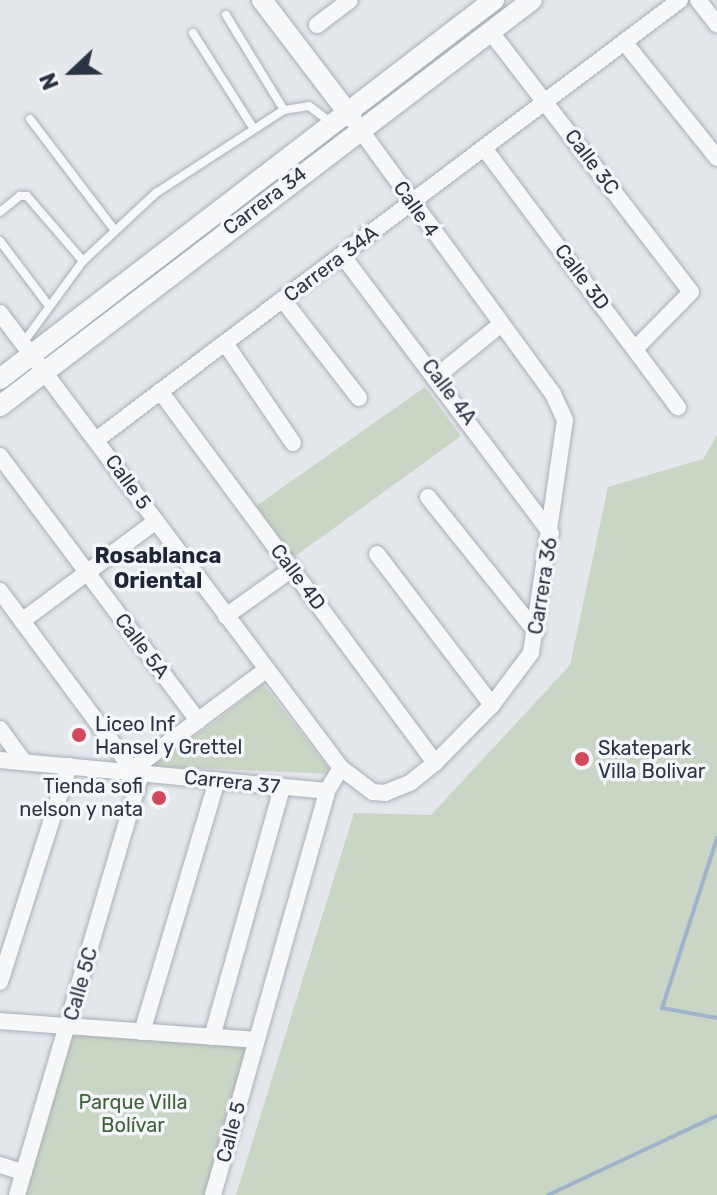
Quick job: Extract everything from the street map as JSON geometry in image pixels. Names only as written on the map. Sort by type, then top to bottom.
[{"type":"street","name":"Calle 4","points":[[262,0],[337,116],[360,129],[553,394],[565,420]]},
{"type":"street","points":[[317,25],[350,0]]},
{"type":"street","name":"Carrera 34","points":[[0,379],[28,349],[494,0]]},
{"type":"street","name":"Carrera 34","points":[[0,406],[532,0]]},
{"type":"street","name":"Carrera 34A","points":[[96,440],[680,0]]},
{"type":"street","points":[[698,0],[717,24]]},
{"type":"street","name":"Calle 3C","points":[[490,31],[692,294],[636,348]]},
{"type":"street","points":[[625,43],[717,158]]},
{"type":"street","name":"Calle 3D","points":[[484,148],[678,407]]},
{"type":"street","name":"Calle 4A","points":[[342,255],[437,376],[551,533]]},
{"type":"street","points":[[283,300],[359,398]]},
{"type":"street","name":"Calle 5","points":[[0,313],[341,768]]},
{"type":"street","points":[[437,376],[500,325]]},
{"type":"street","points":[[225,343],[293,443]]},
{"type":"street","name":"Calle 4D","points":[[160,391],[435,763]]},
{"type":"street","name":"Carrera 36","points":[[435,763],[492,705],[525,663],[536,632],[565,420]]},
{"type":"street","name":"Calle 5A","points":[[0,456],[198,721]]},
{"type":"street","points":[[428,497],[536,632]]},
{"type":"street","points":[[22,621],[156,521]]},
{"type":"street","points":[[377,554],[492,705]]},
{"type":"street","points":[[226,616],[292,569]]},
{"type":"street","points":[[0,591],[133,771],[266,670]]},
{"type":"street","points":[[0,729],[24,762]]},
{"type":"street","name":"Carrera 37","points":[[0,760],[327,791]]},
{"type":"street","points":[[327,791],[341,768],[373,792],[385,793],[410,783],[435,763]]},
{"type":"street","points":[[0,982],[69,766]]},
{"type":"street","name":"Calle 5C","points":[[17,1195],[69,1026],[133,771]]},
{"type":"street","points":[[142,1032],[217,780]]},
{"type":"street","points":[[212,1037],[282,788]]},
{"type":"street","name":"Calle 5","points":[[213,1195],[327,791]]},
{"type":"street","points":[[0,1021],[256,1040]]},
{"type":"street","points":[[0,1165],[24,1173]]},
{"type":"lane","points":[[226,15],[284,110]]},
{"type":"lane","points":[[193,33],[252,126]]},
{"type":"lane","points":[[28,349],[49,306],[113,228],[252,126],[284,110],[309,106],[337,116]]},
{"type":"lane","points":[[30,119],[113,228]]},
{"type":"lane","points":[[0,212],[20,196],[27,196],[83,261]]},
{"type":"lane","points":[[0,241],[49,306]]},
{"type":"green space","points":[[425,387],[461,436],[294,557],[256,506]]},
{"type":"green space","points":[[717,435],[717,1195],[236,1195],[354,813],[431,815],[570,665],[608,487],[703,459]]},
{"type":"green space","points":[[263,684],[333,774],[148,766],[207,728]]},
{"type":"green space","name":"Parque Villa Bolívar","points":[[70,1027],[253,1047],[206,1195],[21,1195]]},
{"type":"waterway","points":[[717,838],[662,1008],[717,1018]]},
{"type":"waterway","points":[[548,1195],[717,1116]]},
{"type":"place","name":"Liceo Inf Hansel y Grettel","points":[[79,735]]},
{"type":"place","name":"Skatepark Villa Bolivar","points":[[582,759]]},
{"type":"place","name":"Tienda sofi nelson y nata","points":[[159,798]]},
{"type":"district","name":"Rosablanca Oriental","points":[[158,568]]}]
